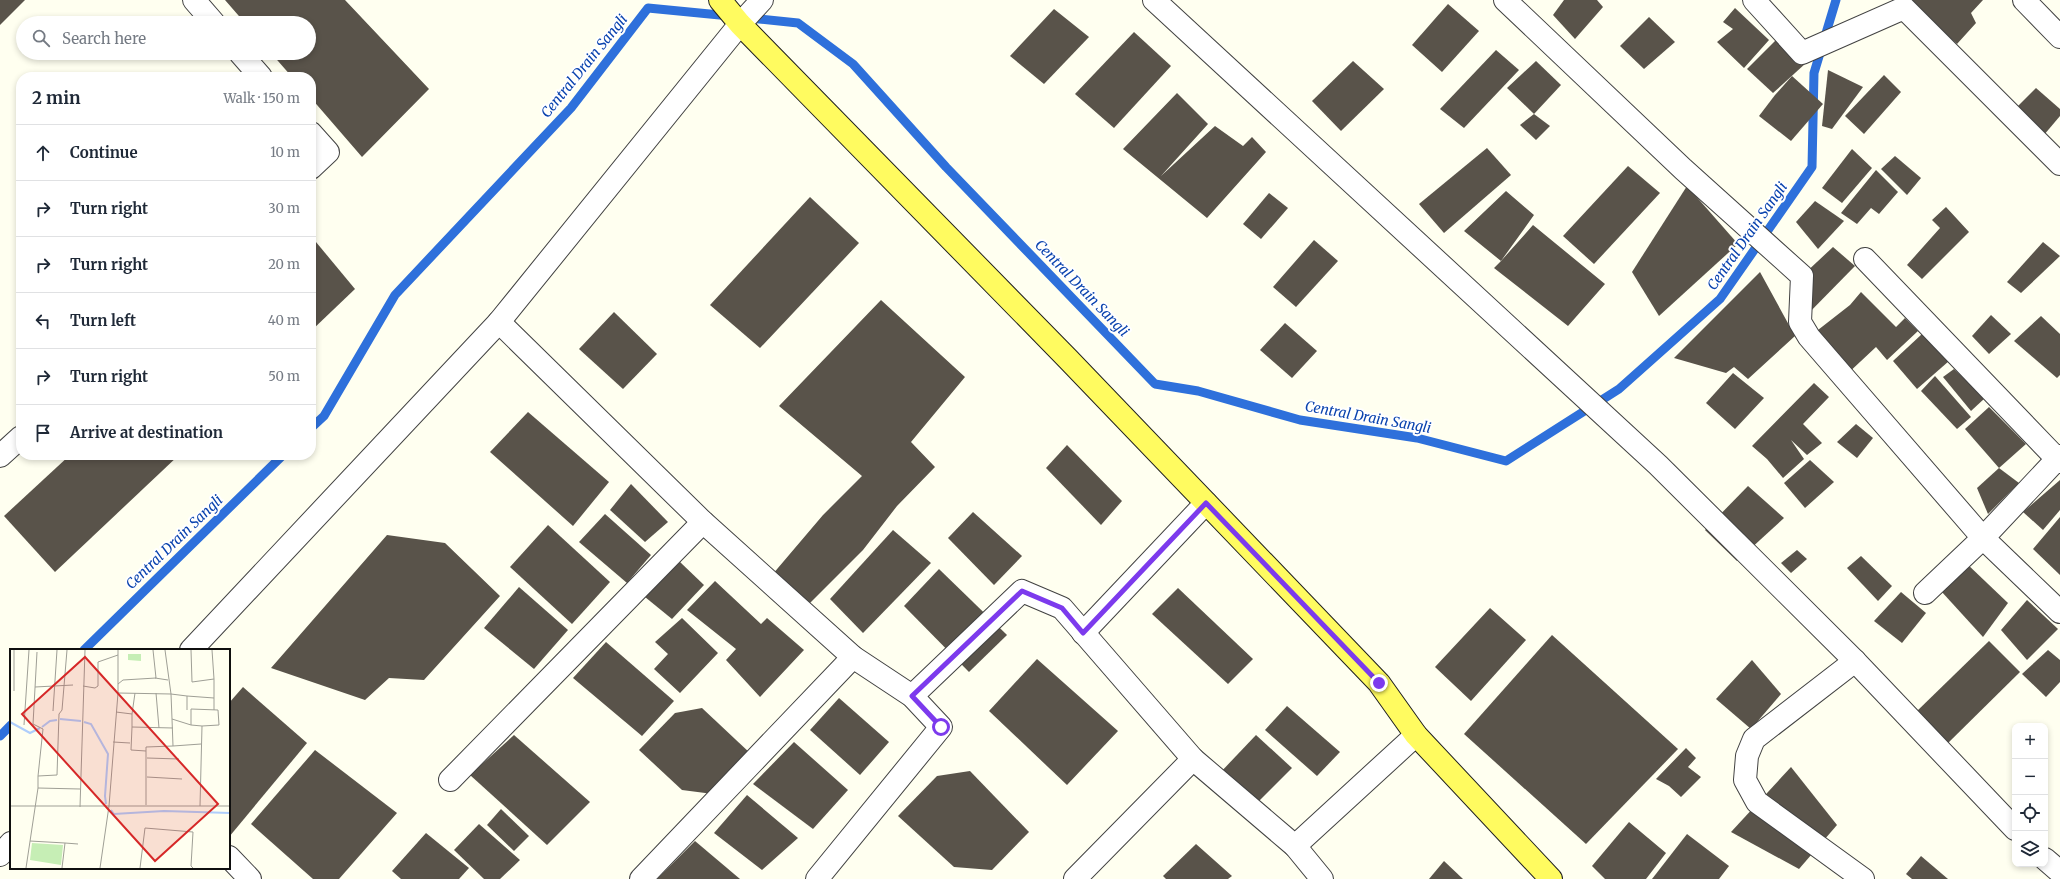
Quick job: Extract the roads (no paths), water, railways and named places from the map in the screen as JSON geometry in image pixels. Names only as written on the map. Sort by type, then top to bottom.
[{"type":"main road","points":[[720,0],[740,24],[1063,353],[1379,683],[1416,735],[1551,879]]},
{"type":"street","points":[[194,0],[208,16]]},
{"type":"street","points":[[191,649],[499,322],[740,24],[762,0]]},
{"type":"street","points":[[1154,0],[1658,465],[1855,661],[2012,825]]},
{"type":"street","points":[[1505,0],[1683,169],[1802,276],[1800,322],[1809,337],[1983,538],[2060,612]]},
{"type":"street","points":[[1754,0],[1802,53],[1904,8],[2060,164]]},
{"type":"street","points":[[2024,0],[2060,37]]},
{"type":"street","points":[[246,60],[257,72]]},
{"type":"street","points":[[316,139],[328,152],[316,163]]},
{"type":"street","points":[[1865,259],[2059,459],[1983,538],[1925,593]]},
{"type":"street","points":[[499,322],[703,522],[853,657],[912,696],[941,727],[817,879]]},
{"type":"street","points":[[0,456],[16,442]]},
{"type":"street","points":[[1083,633],[1206,503]]},
{"type":"street","points":[[450,780],[703,522]]},
{"type":"street","points":[[912,696],[1022,591],[1062,608],[1193,759],[1295,846],[1322,879]]},
{"type":"street","points":[[641,879],[853,657]]},
{"type":"street","points":[[1855,661],[1754,739],[1747,756],[1745,780],[1757,802],[1863,879]]},
{"type":"street","points":[[1295,846],[1416,735]]},
{"type":"street","points":[[1074,879],[1193,759]]},
{"type":"street","points":[[0,856],[10,845]]},
{"type":"street","points":[[230,858],[250,879]]},
{"type":"street","points":[[2048,862],[2060,872]]},
{"type":"waterway","name":"Central Drain Sangli","points":[[749,18],[798,23],[853,64],[946,167],[1155,384],[1198,391],[1300,420],[1417,438],[1506,461],[1619,389],[1720,299],[1812,167],[1814,73],[1836,0]]},
{"type":"waterway","name":"Central Drain Sangli","points":[[316,423],[324,416],[395,295],[571,108],[648,8],[730,16]]},
{"type":"waterway","name":"Central Drain Sangli","points":[[85,649],[278,460]]},
{"type":"waterway","name":"Central Drain Sangli","points":[[0,736],[10,726]]}]
